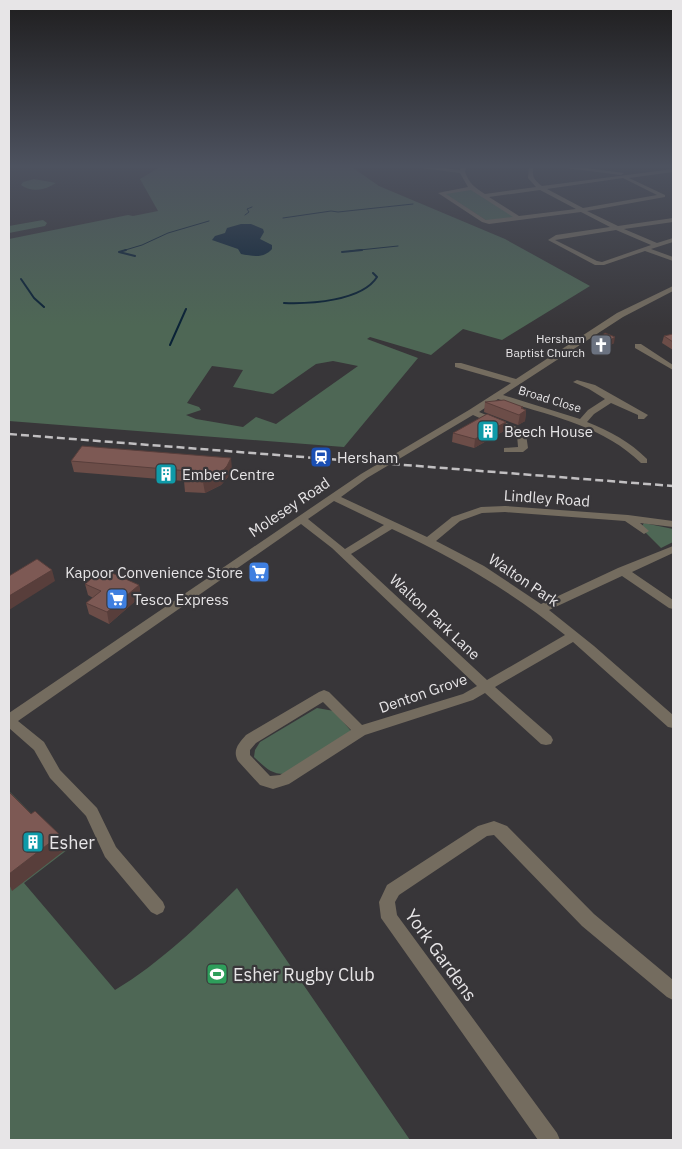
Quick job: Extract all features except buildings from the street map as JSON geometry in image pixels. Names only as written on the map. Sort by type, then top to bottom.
[{"type":"street","points":[[481,219],[486,222],[513,219]]},
{"type":"street","points":[[598,219],[655,245]]},
{"type":"street","points":[[673,220],[556,237],[551,240],[598,264],[673,240]]},
{"type":"street","points":[[644,249],[673,258]]},
{"type":"street","name":"Molesey Road","points":[[9,720],[403,451],[472,412],[620,315],[673,288]]},
{"type":"street","points":[[638,346],[673,368]]},
{"type":"street","points":[[458,365],[517,382]]},
{"type":"street","points":[[577,382],[644,415],[641,417]]},
{"type":"street","name":"Broad Close","points":[[497,396],[583,422],[636,451],[643,461]]},
{"type":"street","points":[[583,422],[591,412],[611,399]]},
{"type":"street","points":[[472,412],[516,430],[521,434],[522,448],[520,450],[507,450]]},
{"type":"street","name":"Walton Park","points":[[333,497],[428,542],[499,580],[540,609],[573,636],[673,723]]},
{"type":"street","name":"Lindley Road","points":[[428,542],[456,519],[481,510],[505,509],[628,518],[673,524]]},
{"type":"street","points":[[628,518],[644,531]]},
{"type":"street","points":[[301,519],[344,554],[382,532],[391,524]]},
{"type":"street","points":[[540,609],[673,549]]},
{"type":"street","name":"Walton Park Lane","points":[[344,554],[486,687],[546,740]]},
{"type":"street","points":[[622,571],[673,605]]},
{"type":"street","name":"Denton Grove","points":[[360,731],[324,696],[251,738],[243,748],[243,757],[265,781],[273,783],[284,780],[360,731],[468,697],[573,636]]},
{"type":"street","points":[[9,720],[39,746],[55,774],[92,812],[110,852],[158,907]]},
{"type":"street","name":"York Gardens","points":[[550,1140],[389,918],[387,902],[393,890],[483,830],[494,828],[502,831],[588,920],[673,992]]},
{"type":"green space","points":[[110,219],[457,219],[505,239],[590,286],[502,340],[463,329],[431,355],[370,337],[367,339],[418,358],[344,447],[9,421],[9,239]],"holes":[[[333,361],[358,366],[276,424],[256,417],[243,427],[196,419],[186,415],[201,410],[199,407],[187,403],[212,366],[243,370],[233,387],[273,394],[316,364]]]},
{"type":"green space","points":[[484,219],[514,219],[489,222]]},
{"type":"green space","points":[[43,220],[47,223],[45,226],[9,233],[9,226]]},
{"type":"green space","points":[[644,523],[673,529],[673,542],[661,548],[644,531],[642,526]]},
{"type":"green space","points":[[317,708],[334,711],[351,731],[287,774],[272,772],[254,757],[255,750],[260,742]]},
{"type":"green space","name":"Esher Rugby Club","points":[[9,791],[67,850],[24,883],[115,990],[163,956],[237,888],[410,1140],[9,1140]]},
{"type":"water","points":[[241,224],[251,224],[263,229],[264,232],[260,239],[272,245],[272,249],[261,256],[241,254],[238,249],[212,240],[215,236],[225,233],[227,228]]},
{"type":"waterway","points":[[122,251],[142,245],[168,233],[209,221]]},
{"type":"waterway","points":[[350,251],[398,246]]},
{"type":"waterway","points":[[126,250],[119,252],[135,256]]},
{"type":"waterway","points":[[342,252],[362,250]]},
{"type":"waterway","points":[[284,303],[321,302],[348,296],[370,285],[377,277],[373,273]]},
{"type":"waterway","points":[[21,279],[34,298],[44,307]]},
{"type":"waterway","points":[[170,345],[186,309]]},
{"type":"railway","points":[[9,434],[673,486]]},
{"type":"place","name":"Hersham Baptist Church","points":[[601,345]]},
{"type":"place","name":"Beech House","points":[[488,431]]},
{"type":"place","name":"Hersham","points":[[321,457]]},
{"type":"place","name":"Ember Centre","points":[[166,474]]},
{"type":"place","name":"Kapoor Convenience Store","points":[[259,572]]},
{"type":"place","name":"Tesco Express","points":[[117,599]]},
{"type":"place","name":"Esher","points":[[33,842]]},
{"type":"place","name":"Esher Rugby Club","points":[[217,974]]}]
